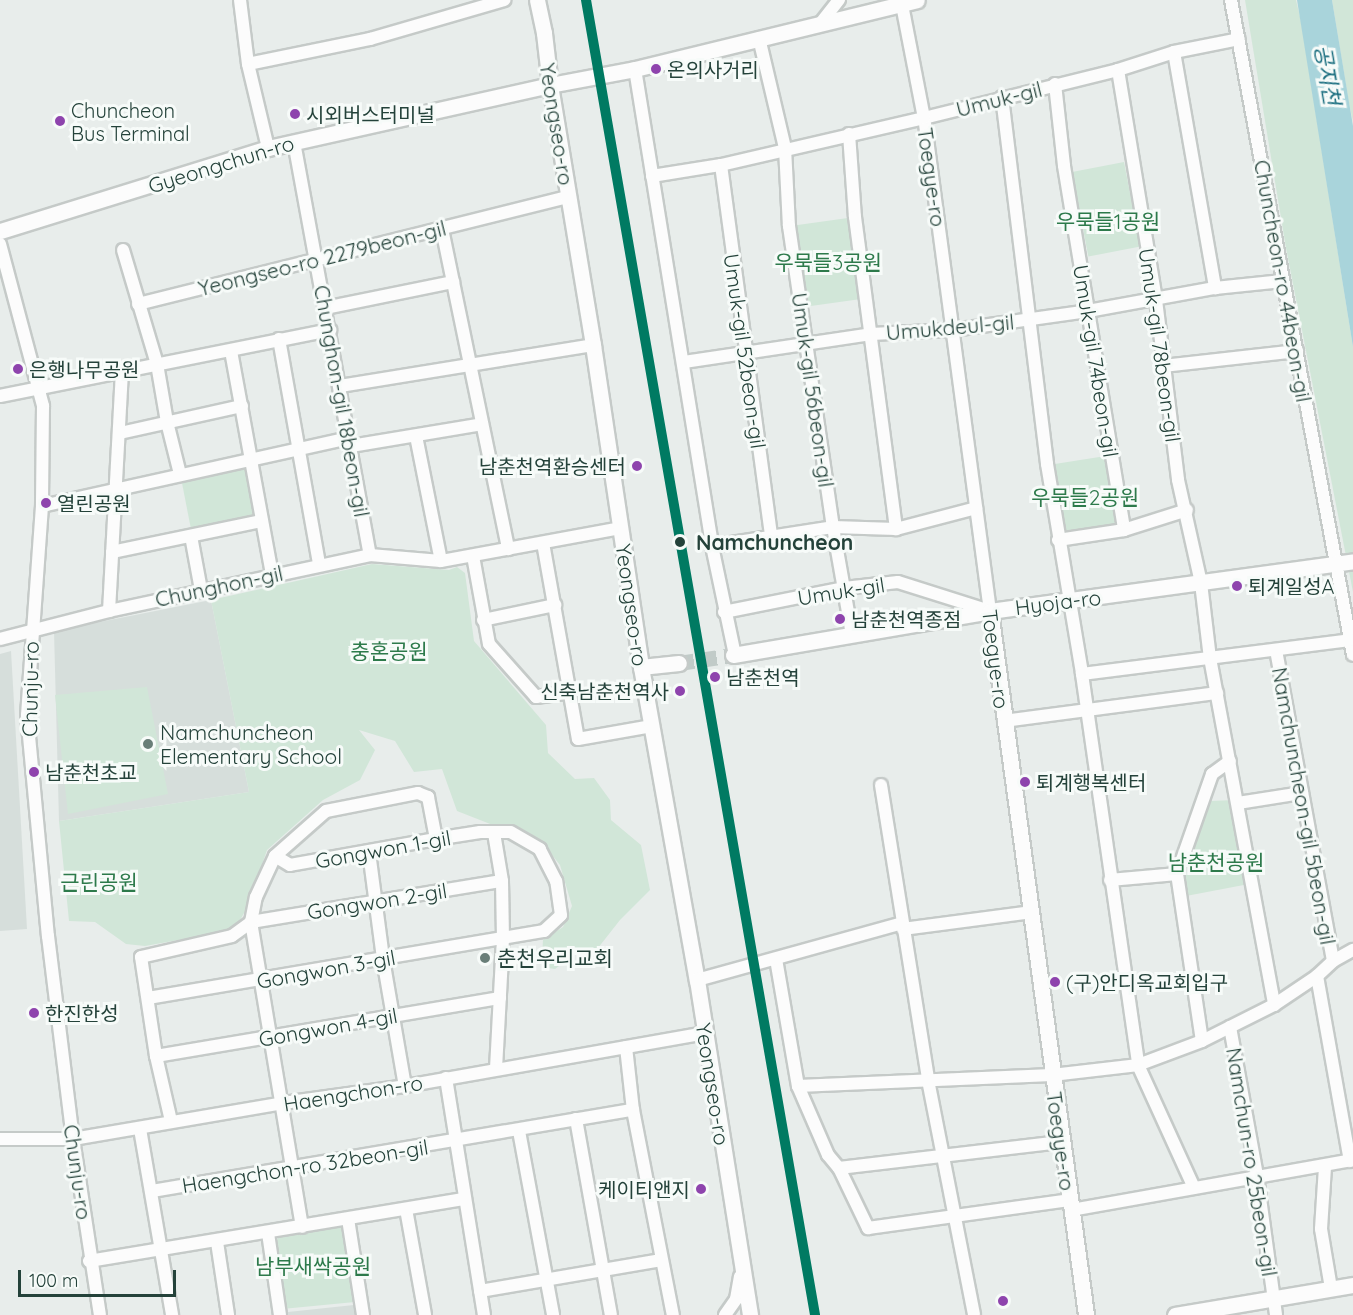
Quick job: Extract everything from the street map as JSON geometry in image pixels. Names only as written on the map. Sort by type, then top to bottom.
[{"type":"street","points":[[240,0],[248,64],[268,148]]},
{"type":"street","name":"Yeongseo-ro","points":[[537,0],[593,345],[641,667],[697,980],[750,1315]]},
{"type":"street","points":[[820,24],[839,0]]},
{"type":"street","name":"Chuncheon-ro 44beon-gil","points":[[1231,0],[1297,351],[1345,561],[1353,655]]},
{"type":"street","points":[[248,64],[370,39],[493,1]]},
{"type":"street","name":"Gyeongchun-ro","points":[[0,231],[268,148],[550,85],[635,69],[906,1]]},
{"type":"street","name":"Toegye-ro","points":[[906,1],[954,330],[1004,721],[1032,912],[1060,1142],[1086,1315]]},
{"type":"street","name":"Umuk-gil 56beon-gil","points":[[759,38],[785,148],[789,226],[833,527],[852,635]]},
{"type":"street","name":"Umuk-gil","points":[[652,176],[721,165],[785,148],[924,118],[1118,70],[1174,52],[1239,39]]},
{"type":"street","points":[[1174,52],[1215,288]]},
{"type":"street","points":[[635,69],[712,546],[734,655]]},
{"type":"street","name":"Umuk-gil 78beon-gil","points":[[1118,70],[1156,300],[1178,480],[1187,510],[1201,584],[1210,658],[1274,1005]]},
{"type":"street","name":"Umuk-gil 74beon-gil","points":[[1055,84],[1064,166],[1124,530]]},
{"type":"street","points":[[1002,97],[1058,540],[1082,674],[1138,1065],[1194,1188]]},
{"type":"street","points":[[849,134],[855,217],[896,529]]},
{"type":"street","name":"Chunghon-gil 18beon-gil","points":[[294,142],[370,555]]},
{"type":"street","name":"Umuk-gil 52beon-gil","points":[[721,165],[744,353],[771,537]]},
{"type":"street","name":"Yeongseo-ro 2279beon-gil","points":[[138,304],[568,197]]},
{"type":"street","points":[[442,229],[508,549]]},
{"type":"street","name":"Chunju-ro","points":[[0,244],[43,405],[42,506],[31,630],[27,715],[48,936],[89,1261],[100,1315]]},
{"type":"street","points":[[123,250],[157,364],[166,422],[180,474]]},
{"type":"street","name":"Umukdeul-gil","points":[[684,362],[871,334],[954,330],[1088,311],[1215,288],[1283,281]]},
{"type":"street","points":[[325,308],[453,282]]},
{"type":"street","points":[[0,396],[330,330]]},
{"type":"street","points":[[279,339],[319,564]]},
{"type":"street","points":[[340,386],[593,345]]},
{"type":"street","points":[[231,351],[272,574]]},
{"type":"street","points":[[1163,366],[1297,351]]},
{"type":"street","points":[[109,611],[122,370]]},
{"type":"street","points":[[120,434],[242,406]]},
{"type":"street","points":[[42,506],[298,448],[416,436],[482,424]]},
{"type":"street","points":[[416,436],[441,561]]},
{"type":"street","points":[[712,546],[833,527],[896,529],[976,508]]},
{"type":"street","points":[[1058,540],[1124,530],[1187,510]]},
{"type":"street","points":[[112,552],[262,520]]},
{"type":"street","name":"Chunghon-gil","points":[[0,639],[109,611],[319,564],[370,555],[441,561],[621,528]]},
{"type":"street","points":[[191,536],[201,590]]},
{"type":"street","points":[[543,543],[578,739],[652,726]]},
{"type":"street","points":[[473,556],[489,644],[536,697],[570,692]]},
{"type":"street","name":"Hyoja-ro","points":[[734,655],[990,611],[1201,584],[1345,561]]},
{"type":"street","name":"Umuk-gil","points":[[724,612],[844,588],[898,582],[990,611]]},
{"type":"street","points":[[483,620],[555,605]]},
{"type":"street","points":[[1082,674],[1350,640]]},
{"type":"street","name":"Namchuncheon-gil 5beon-gil","points":[[1276,650],[1333,961]]},
{"type":"street","points":[[641,667],[679,663]]},
{"type":"street","points":[[1004,721],[1217,693]]},
{"type":"street","points":[[1202,1041],[1177,874],[1212,774],[1230,761]]},
{"type":"street","points":[[881,785],[928,1080],[974,1315]]},
{"type":"street","points":[[302,1227],[272,1036],[251,922],[256,897],[275,856],[326,811],[418,793],[428,796],[436,839]]},
{"type":"street","points":[[1238,803],[1302,793]]},
{"type":"street","name":"Gongwon 1-gil","points":[[275,856],[290,865],[436,839],[510,832],[540,849],[556,881],[561,915],[544,931],[503,939]]},
{"type":"street","points":[[494,833],[502,881],[503,939],[496,1069]]},
{"type":"street","points":[[369,852],[374,901],[395,1015],[405,1086]]},
{"type":"street","points":[[1110,880],[1177,874]]},
{"type":"street","name":"Gongwon 2-gil","points":[[251,922],[502,881]]},
{"type":"street","points":[[697,980],[903,926],[1032,912]]},
{"type":"street","points":[[171,1121],[156,1056],[141,957],[232,936],[251,922]]},
{"type":"street","name":"Gongwon 3-gil","points":[[148,998],[503,939]]},
{"type":"street","points":[[798,1086],[1052,1075],[1138,1065],[1202,1041],[1274,1005],[1317,976],[1333,961],[1353,950]]},
{"type":"street","points":[[776,960],[798,1086],[828,1155],[839,1168],[868,1228],[956,1215],[1070,1205],[1194,1188],[1351,1161],[1317,976]]},
{"type":"street","name":"Gongwon 4-gil","points":[[156,1056],[500,998]]},
{"type":"street","name":"Namchun-ro 25beon-gil","points":[[1230,1027],[1257,1176],[1276,1315]]},
{"type":"street","name":"Haengchon-ro","points":[[0,1139],[73,1139],[140,1129],[171,1121],[405,1086],[705,1033]]},
{"type":"street","points":[[626,1047],[633,1110],[673,1315]]},
{"type":"street","points":[[446,1078],[484,1315]]},
{"type":"street","name":"Haengchon-ro 32beon-gil","points":[[152,1191],[457,1142],[633,1110]]},
{"type":"street","points":[[576,1119],[611,1315]]},
{"type":"street","name":"Haengchon-ro 32beon-gil","points":[[140,1129],[172,1315]]},
{"type":"street","points":[[519,1131],[553,1315]]},
{"type":"street","points":[[839,1168],[1060,1142]]},
{"type":"street","points":[[1325,1167],[1321,1229],[1331,1288]]},
{"type":"street","points":[[89,1261],[217,1242],[465,1199]]},
{"type":"street","points":[[406,1209],[424,1315]]},
{"type":"street","points":[[348,1219],[363,1315]]},
{"type":"street","points":[[268,1233],[280,1315]]},
{"type":"street","points":[[217,1242],[228,1315]]},
{"type":"street","points":[[480,1292],[661,1260]]},
{"type":"street","points":[[725,1315],[736,1299],[742,1266]]},
{"type":"street","points":[[1174,1315],[1353,1285]]},
{"type":"shaded area","name":"Namchuncheon Elementary School","points":[[211,600],[249,792],[59,821],[54,631]]},
{"type":"shaded area","points":[[11,651],[27,929],[0,931],[0,654]]},
{"type":"shaded area","points":[[354,1305],[356,1315],[288,1315],[288,1312]]},
{"type":"green space","points":[[1245,0],[1296,0],[1301,21],[1353,347],[1353,592],[1286,248]]},
{"type":"green space","points":[[1332,0],[1353,0],[1353,122],[1349,103]]},
{"type":"green space","name":"우묵들1공원","points":[[1124,162],[1140,246],[1088,257],[1072,172]]},
{"type":"green space","name":"우묵들3공원","points":[[855,217],[866,298],[800,308],[789,226]]},
{"type":"green space","name":"우묵들2공원","points":[[1112,455],[1124,530],[1059,540],[1047,465]]},
{"type":"green space","name":"열린공원","points":[[249,466],[259,516],[191,529],[181,479]]},
{"type":"green space","name":"충혼공원","points":[[372,564],[449,570],[457,567],[465,573],[474,641],[546,725],[548,753],[575,779],[594,778],[610,800],[611,820],[641,845],[650,890],[620,920],[598,948],[574,955],[555,969],[548,968],[548,960],[542,957],[543,940],[563,927],[572,906],[560,865],[544,845],[457,811],[442,769],[414,772],[395,741],[359,730],[375,750],[360,780],[323,800],[267,850],[248,906],[239,922],[223,932],[145,946],[126,944],[95,922],[69,921],[59,821],[249,792],[211,600]]},
{"type":"green space","points":[[147,687],[168,794],[68,814],[55,695]]},
{"type":"green space","name":"남춘천공원","points":[[1234,800],[1249,884],[1186,896],[1181,878],[1211,801]]},
{"type":"green space","name":"남부새싹공원","points":[[341,1226],[345,1232],[355,1302],[282,1309],[275,1243],[280,1235]]},
{"type":"water","name":"공지천","points":[[1297,0],[1332,0],[1353,126],[1353,347]]},
{"type":"tunnel","points":[[679,663],[733,655]]},
{"type":"transit line","points":[[586,0],[815,1315]]},
{"type":"place","name":"온의사거리","points":[[656,69]]},
{"type":"place","name":"시외버스터미널","points":[[295,114]]},
{"type":"place","name":"Chuncheon Bus Terminal","points":[[60,121]]},
{"type":"place","name":"은행나무공원","points":[[18,369]]},
{"type":"place","name":"남춘천역환승센터","points":[[637,466]]},
{"type":"place","name":"열린공원","points":[[46,503]]},
{"type":"place","name":"Namchuncheon","points":[[680,542]]},
{"type":"place","name":"퇴계일성A","points":[[1237,586]]},
{"type":"place","name":"남춘천역종점","points":[[840,619]]},
{"type":"place","name":"남춘천역","points":[[715,677]]},
{"type":"place","name":"신축남춘천역사","points":[[680,691]]},
{"type":"place","name":"Namchuncheon Elementary School","points":[[148,744]]},
{"type":"place","name":"남춘천초교","points":[[34,772]]},
{"type":"place","name":"퇴계행복센터","points":[[1025,782]]},
{"type":"place","name":"춘천우리교회","points":[[485,958]]},
{"type":"place","name":"(구)안디옥교회입구","points":[[1055,982]]},
{"type":"place","name":"한진한성","points":[[34,1013]]},
{"type":"place","name":"케이티앤지","points":[[701,1189]]},
{"type":"park label","name":"근린공원","points":[[99,882]]}]
